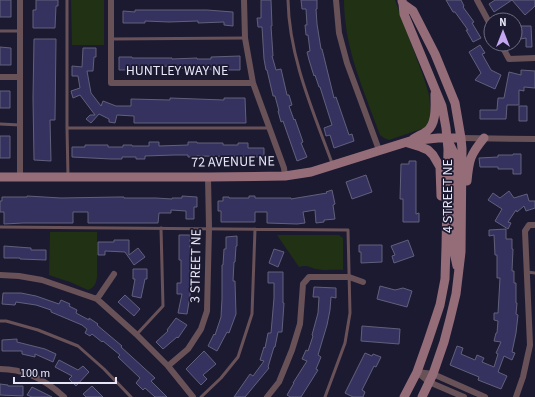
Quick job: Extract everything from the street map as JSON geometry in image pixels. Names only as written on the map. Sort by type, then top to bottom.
[{"type":"main road","name":"4 STREET NE","points":[[402,2],[404,14],[442,106],[448,149],[446,244],[444,279],[440,305],[417,372],[404,397]]},
{"type":"main road","name":"4 STREET NE","points":[[402,2],[413,11],[435,54],[455,103],[461,138],[461,248],[456,294],[444,342],[431,378],[422,397]]},
{"type":"main road","points":[[409,142],[432,126],[435,109],[434,88]]},
{"type":"main road","points":[[447,138],[455,155],[454,252],[458,274]]},
{"type":"main road","name":"72 AVENUE NE","points":[[0,177],[285,176],[311,172],[333,166],[379,150],[409,142],[461,138]]},
{"type":"main road","points":[[461,248],[464,230],[468,164],[473,151],[484,138]]},
{"type":"main road","points":[[409,142],[428,150],[433,155],[440,167],[440,223],[446,244]]},
{"type":"street","points":[[20,0],[20,177]]},
{"type":"street","name":"HUNTLEY WAY NE","points":[[111,0],[111,83],[253,83]]},
{"type":"street","points":[[244,0],[245,38],[253,83],[284,168],[285,176]]},
{"type":"street","points":[[336,0],[339,33],[347,63],[379,150]]},
{"type":"street","points":[[477,0],[483,12]]},
{"type":"street","points":[[505,52],[509,59],[535,58]]},
{"type":"street","points":[[0,77],[20,77]]},
{"type":"street","points":[[461,138],[535,139]]},
{"type":"street","name":"3 STREET NE","points":[[168,366],[188,349],[201,329],[207,311],[209,228],[208,177]]},
{"type":"street","points":[[516,397],[523,377],[530,344],[525,231],[529,225],[535,226]]},
{"type":"street","points":[[97,299],[114,274]]},
{"type":"street","points":[[0,275],[19,276],[42,280],[97,299],[136,334],[168,366],[194,397]]},
{"type":"street","points":[[267,397],[279,382],[292,350],[300,324],[303,284],[309,277],[349,277],[363,282]]},
{"type":"street","points":[[0,369],[10,369],[30,374],[44,381],[64,397]]},
{"type":"street","points":[[417,372],[485,397]]},
{"type":"street","points":[[431,378],[464,397]]},
{"type":"lane","points":[[68,0],[68,177]]},
{"type":"lane","points":[[288,0],[293,45],[304,86],[333,166]]},
{"type":"lane","points":[[0,31],[20,32]]},
{"type":"lane","points":[[110,39],[245,38]]},
{"type":"lane","points":[[0,124],[20,125]]},
{"type":"lane","points":[[67,128],[270,128]]},
{"type":"lane","points":[[0,227],[348,230],[350,312],[345,344],[325,397]]},
{"type":"lane","points":[[136,334],[162,306],[161,228]]},
{"type":"lane","points":[[201,397],[221,378],[238,357],[252,314],[255,229]]},
{"type":"lane","points":[[527,272],[535,273]]},
{"type":"lane","points":[[0,321],[6,321],[38,330],[78,346],[104,369],[131,397]]},
{"type":"green space","points":[[71,0],[104,0],[104,45],[72,45]]},
{"type":"green space","points":[[344,0],[395,0],[429,95],[431,114],[428,124],[424,128],[389,140],[380,135],[351,52],[347,35]]},
{"type":"green space","points":[[50,232],[97,232],[97,277],[92,288],[88,290],[49,275]]},
{"type":"green space","points":[[277,235],[339,235],[343,238],[343,270],[320,270],[307,266],[299,267]]},
{"type":"building","points":[[0,0],[11,0],[11,17],[0,17]]},
{"type":"building","points":[[36,0],[58,0],[58,6],[56,6],[55,28],[33,28],[33,10],[36,10]]},
{"type":"building","points":[[261,0],[271,0],[272,56],[276,70],[281,69],[287,95],[289,95],[292,105],[289,106],[294,120],[295,119],[303,142],[301,143],[307,157],[297,161],[283,121],[281,122],[275,96],[273,96],[266,70],[262,27],[258,27],[257,18],[261,18]]},
{"type":"building","points":[[301,0],[317,0],[317,24],[321,49],[334,98],[336,97],[349,135],[352,134],[354,141],[334,148],[330,135],[326,136],[324,128],[332,125],[307,52],[310,51],[305,25],[307,25],[306,9],[302,9]]},
{"type":"building","points":[[446,0],[461,0],[464,6],[463,7],[474,22],[472,23],[481,38],[473,42],[466,30],[468,30],[455,12],[453,12]]},
{"type":"building","points":[[495,0],[512,0],[494,12],[489,4]]},
{"type":"building","points":[[512,0],[535,0],[535,6],[525,15]]},
{"type":"building","points":[[135,10],[207,10],[233,12],[233,26],[224,25],[224,22],[198,23],[198,21],[145,21],[145,23],[123,23],[123,11],[135,12]]},
{"type":"building","points":[[523,26],[531,26],[532,47],[526,47],[526,38],[523,39]]},
{"type":"building","points":[[34,39],[56,39],[55,120],[50,120],[51,161],[34,160]]},
{"type":"building","points":[[480,45],[485,53],[482,54],[491,70],[501,75],[495,89],[475,80],[481,73],[469,52]]},
{"type":"building","points":[[0,47],[11,48],[11,65],[0,65]]},
{"type":"building","points":[[83,48],[96,48],[93,71],[87,71],[91,93],[101,106],[103,101],[116,106],[131,106],[131,99],[170,100],[170,98],[224,100],[224,98],[245,98],[246,123],[134,123],[134,116],[117,115],[115,123],[109,122],[109,119],[99,114],[91,123],[86,119],[90,115],[95,115],[80,95],[73,98],[71,91],[80,88],[78,76],[72,76],[72,66],[82,67]]},
{"type":"building","points":[[240,56],[240,70],[211,70],[184,67],[173,69],[173,66],[119,70],[119,57],[211,59],[211,57]]},
{"type":"building","points":[[521,70],[535,71],[535,88],[524,87],[524,91],[519,90],[519,105],[507,105],[506,119],[480,119],[480,110],[497,110],[498,98],[504,98],[509,72],[521,75]]},
{"type":"building","points":[[0,91],[10,91],[10,108],[0,108]]},
{"type":"building","points":[[519,106],[527,106],[527,121],[519,121]]},
{"type":"building","points":[[0,136],[10,136],[10,158],[0,158]]},
{"type":"building","points":[[149,142],[159,142],[159,146],[188,145],[188,142],[223,143],[223,145],[248,143],[248,148],[264,148],[264,157],[188,157],[188,155],[174,155],[145,156],[145,159],[136,159],[136,157],[122,157],[122,159],[111,159],[72,157],[72,147],[85,147],[85,145],[108,145],[108,147],[123,147],[123,145],[149,146]]},
{"type":"building","points":[[521,154],[521,174],[513,174],[513,169],[480,167],[479,158],[498,157],[498,155]]},
{"type":"building","points":[[409,161],[416,161],[416,214],[419,213],[419,222],[403,222],[403,199],[400,199],[401,164],[409,164]]},
{"type":"building","points":[[366,175],[372,192],[352,199],[346,182]]},
{"type":"building","points":[[332,190],[335,204],[333,205],[335,219],[324,220],[324,222],[316,223],[315,210],[303,212],[305,223],[297,224],[267,223],[267,212],[255,212],[255,222],[221,222],[221,211],[218,211],[218,201],[223,201],[223,197],[249,198],[249,196],[255,196],[255,198],[291,199],[327,193],[326,192]]},
{"type":"building","points":[[509,191],[514,198],[527,194],[529,201],[535,201],[535,208],[526,211],[524,206],[517,212],[516,210],[508,222],[511,223],[508,229],[495,221],[502,209],[488,200],[493,193],[500,198]]},
{"type":"building","points":[[27,196],[61,198],[124,197],[172,199],[182,198],[182,196],[197,197],[197,207],[194,207],[194,219],[186,219],[186,211],[171,210],[171,213],[159,213],[158,223],[88,223],[88,212],[73,212],[73,223],[4,224],[4,212],[0,212],[0,201],[2,201],[2,197]]},
{"type":"building","points":[[506,229],[506,239],[512,239],[512,271],[514,271],[514,283],[516,283],[516,314],[518,315],[512,352],[515,353],[512,360],[504,356],[498,372],[507,376],[501,389],[478,380],[479,377],[450,365],[457,346],[463,348],[461,354],[475,360],[477,355],[484,358],[482,362],[494,367],[498,354],[496,353],[501,342],[494,341],[497,333],[498,321],[494,320],[494,313],[498,313],[500,278],[497,278],[497,255],[495,255],[494,235],[489,236],[489,230]]},
{"type":"building","points":[[179,235],[190,235],[190,296],[187,314],[178,313],[182,294],[177,294],[177,283],[181,283]]},
{"type":"building","points":[[237,236],[233,281],[235,281],[236,314],[229,333],[227,332],[217,351],[208,346],[214,334],[215,335],[221,317],[222,265],[224,249],[226,249],[226,237]]},
{"type":"building","points":[[114,240],[129,240],[129,255],[138,248],[145,257],[134,265],[125,252],[105,251],[105,255],[98,255],[98,242],[114,242]]},
{"type":"building","points":[[408,240],[414,256],[394,263],[392,256],[395,255],[391,246]]},
{"type":"building","points":[[359,245],[382,245],[382,262],[361,263],[361,252],[359,252]]},
{"type":"building","points":[[4,246],[31,248],[31,250],[46,250],[46,260],[4,258]]},
{"type":"building","points":[[274,249],[284,252],[278,267],[269,263]]},
{"type":"building","points":[[133,269],[147,269],[147,279],[145,279],[141,298],[132,296],[135,279],[133,279]]},
{"type":"building","points":[[268,272],[283,272],[284,303],[282,332],[278,332],[275,347],[268,367],[269,368],[245,397],[234,397],[250,374],[253,376],[264,361],[260,360],[264,347],[265,348],[268,333],[271,333],[274,298],[274,283],[268,283]]},
{"type":"building","points":[[380,286],[395,290],[403,288],[412,291],[407,307],[377,299]]},
{"type":"building","points":[[314,287],[336,288],[336,298],[331,297],[327,325],[318,355],[321,357],[316,369],[318,370],[301,397],[290,397],[287,395],[307,361],[302,359],[306,350],[308,351],[313,336],[318,313],[319,297],[313,297]]},
{"type":"building","points":[[3,293],[21,293],[36,296],[59,304],[61,300],[70,304],[69,306],[77,310],[76,313],[89,320],[89,318],[98,324],[97,325],[122,346],[121,347],[155,378],[151,381],[167,397],[155,397],[145,388],[143,390],[136,383],[140,378],[118,357],[120,355],[92,334],[90,336],[85,333],[87,329],[82,325],[51,312],[51,310],[36,305],[16,302],[15,305],[2,304]]},
{"type":"building","points":[[125,295],[140,309],[134,316],[118,302]]},
{"type":"building","points":[[176,318],[187,325],[178,338],[177,337],[163,349],[156,342],[168,331],[167,330]]},
{"type":"building","points":[[362,326],[400,329],[399,344],[361,341]]},
{"type":"building","points":[[17,339],[17,342],[45,349],[56,354],[53,362],[35,354],[35,357],[22,354],[22,351],[2,351],[2,340]]},
{"type":"building","points":[[204,351],[216,364],[203,375],[207,379],[201,385],[186,369]]},
{"type":"building","points":[[365,353],[372,356],[373,354],[381,357],[376,367],[374,366],[362,390],[365,392],[363,397],[353,397],[345,393]]},
{"type":"building","points":[[59,360],[78,370],[83,366],[89,372],[76,386],[69,379],[72,376],[55,367]]},
{"type":"building","points":[[0,384],[8,386],[23,386],[23,396],[0,395]]},
{"type":"building","points":[[92,386],[103,397],[86,397],[83,394]]},
{"type":"building","points":[[32,387],[52,397],[32,397],[27,395]]}]
